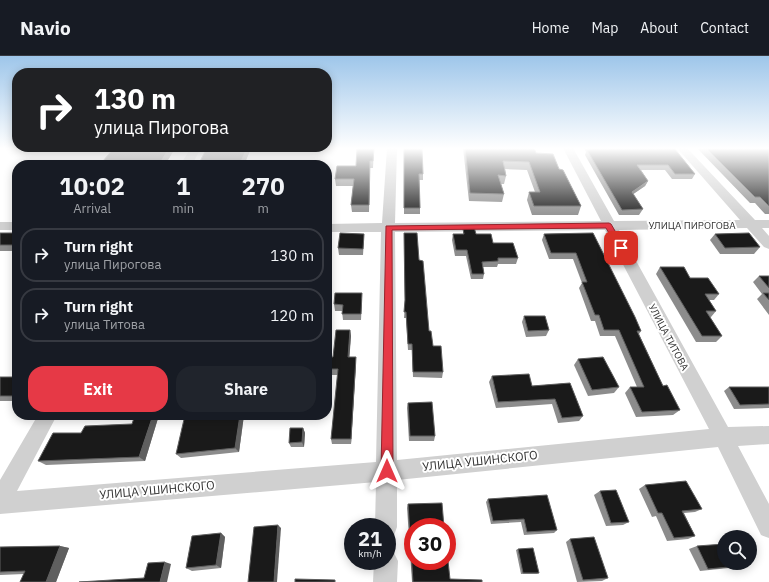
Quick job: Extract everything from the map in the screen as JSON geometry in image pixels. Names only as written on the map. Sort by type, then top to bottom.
[{"type":"street","points":[[386,518],[388,227],[391,173]]},
{"type":"street","name":"УЛИЦА ТИТОВА","points":[[581,173],[723,437],[769,527]]},
{"type":"street","points":[[704,173],[769,244]]},
{"type":"street","name":"УЛИЦА ПИРОГОВА","points":[[332,228],[769,224]]},
{"type":"street","points":[[0,226],[12,226]]},
{"type":"street","points":[[0,502],[45,420]]},
{"type":"street","name":"УЛИЦА УШИНСКОГО","points":[[0,502],[387,471],[723,437],[769,435]]},
{"type":"street","points":[[385,582],[386,570]]},
{"type":"building","points":[[336,173],[370,173],[369,205],[351,205],[354,179],[335,179]]},
{"type":"building","points":[[404,173],[423,173],[423,174],[419,174],[420,208],[404,208]]},
{"type":"building","points":[[468,173],[505,173],[506,176],[498,175],[504,194],[470,193]]},
{"type":"building","points":[[533,173],[564,173],[581,206],[534,206],[529,192],[540,192]]},
{"type":"building","points":[[600,173],[642,173],[648,181],[632,192],[643,209],[622,210]]},
{"type":"building","points":[[674,173],[694,173],[695,174],[675,174]]},
{"type":"building","points":[[731,173],[769,173],[769,206],[760,197],[755,197]]},
{"type":"building","points":[[474,227],[476,234],[491,234],[493,243],[513,243],[518,258],[498,258],[498,261],[482,262],[484,274],[472,274],[467,250],[456,250],[453,234],[464,234],[463,229]]},
{"type":"building","points":[[0,233],[12,233],[12,245],[0,245]]},
{"type":"building","points":[[340,233],[364,234],[363,249],[338,248]]},
{"type":"building","points":[[404,233],[417,233],[419,260],[423,261],[429,331],[431,331],[433,346],[441,346],[443,372],[413,372],[412,344],[408,344],[406,312],[404,312]]},
{"type":"building","points":[[593,233],[635,317],[641,331],[637,331],[663,386],[667,385],[680,410],[642,412],[630,387],[644,387],[619,330],[604,330],[599,315],[595,315],[582,282],[587,282],[576,253],[551,253],[544,234]]},
{"type":"building","points":[[749,233],[760,247],[725,248],[715,234]]},
{"type":"building","points":[[660,267],[684,267],[690,278],[708,278],[719,294],[705,294],[716,311],[706,311],[722,336],[702,336]]},
{"type":"building","points":[[759,276],[769,276],[769,288]]},
{"type":"building","points":[[335,293],[362,293],[361,314],[342,314],[343,305],[334,304]]},
{"type":"building","points":[[763,293],[769,293],[769,300]]},
{"type":"building","points":[[524,316],[545,316],[549,330],[528,331]]},
{"type":"building","points":[[336,330],[350,330],[348,357],[356,357],[351,439],[331,439],[338,369],[332,369]]},
{"type":"building","points":[[603,357],[619,387],[592,390],[578,359]]},
{"type":"building","points":[[529,374],[532,386],[570,383],[583,416],[562,418],[555,399],[498,402],[492,376]]},
{"type":"building","points":[[0,377],[12,377],[12,396],[0,396]]},
{"type":"building","points":[[729,387],[769,387],[769,404],[740,405]]},
{"type":"building","points":[[432,402],[435,436],[410,436],[408,403]]},
{"type":"building","points":[[133,420],[151,420],[139,457],[38,461],[53,433],[81,433],[85,426],[132,424]]},
{"type":"building","points":[[184,420],[239,420],[235,448],[176,454]]},
{"type":"building","points":[[290,428],[303,428],[302,442],[289,443]]},
{"type":"building","points":[[686,481],[702,509],[682,511],[695,536],[674,538],[662,513],[658,513],[645,485]]},
{"type":"building","points":[[616,490],[629,522],[611,523],[600,491]]},
{"type":"building","points":[[547,495],[557,530],[527,532],[524,519],[493,521],[488,499]]},
{"type":"building","points":[[442,503],[443,518],[409,518],[408,504]]},
{"type":"building","points":[[278,525],[274,582],[248,582],[254,527]]},
{"type":"building","points":[[221,533],[216,565],[186,568],[192,536]]},
{"type":"building","points":[[594,537],[608,578],[583,580],[570,539]]},
{"type":"building","points":[[717,545],[717,568],[708,569],[697,546]]},
{"type":"building","points":[[60,546],[46,582],[20,582],[25,571],[0,572],[0,547]]},
{"type":"building","points":[[533,548],[539,573],[523,573],[518,549]]},
{"type":"building","points":[[165,562],[160,582],[79,582],[144,578],[148,563]]},
{"type":"building","points":[[412,570],[449,570],[450,579],[482,580],[482,582],[413,582]]},
{"type":"building","points":[[295,579],[335,580],[335,582],[295,582]]},
{"type":"route","points":[[387,471],[388,227],[609,225],[621,248]]}]
